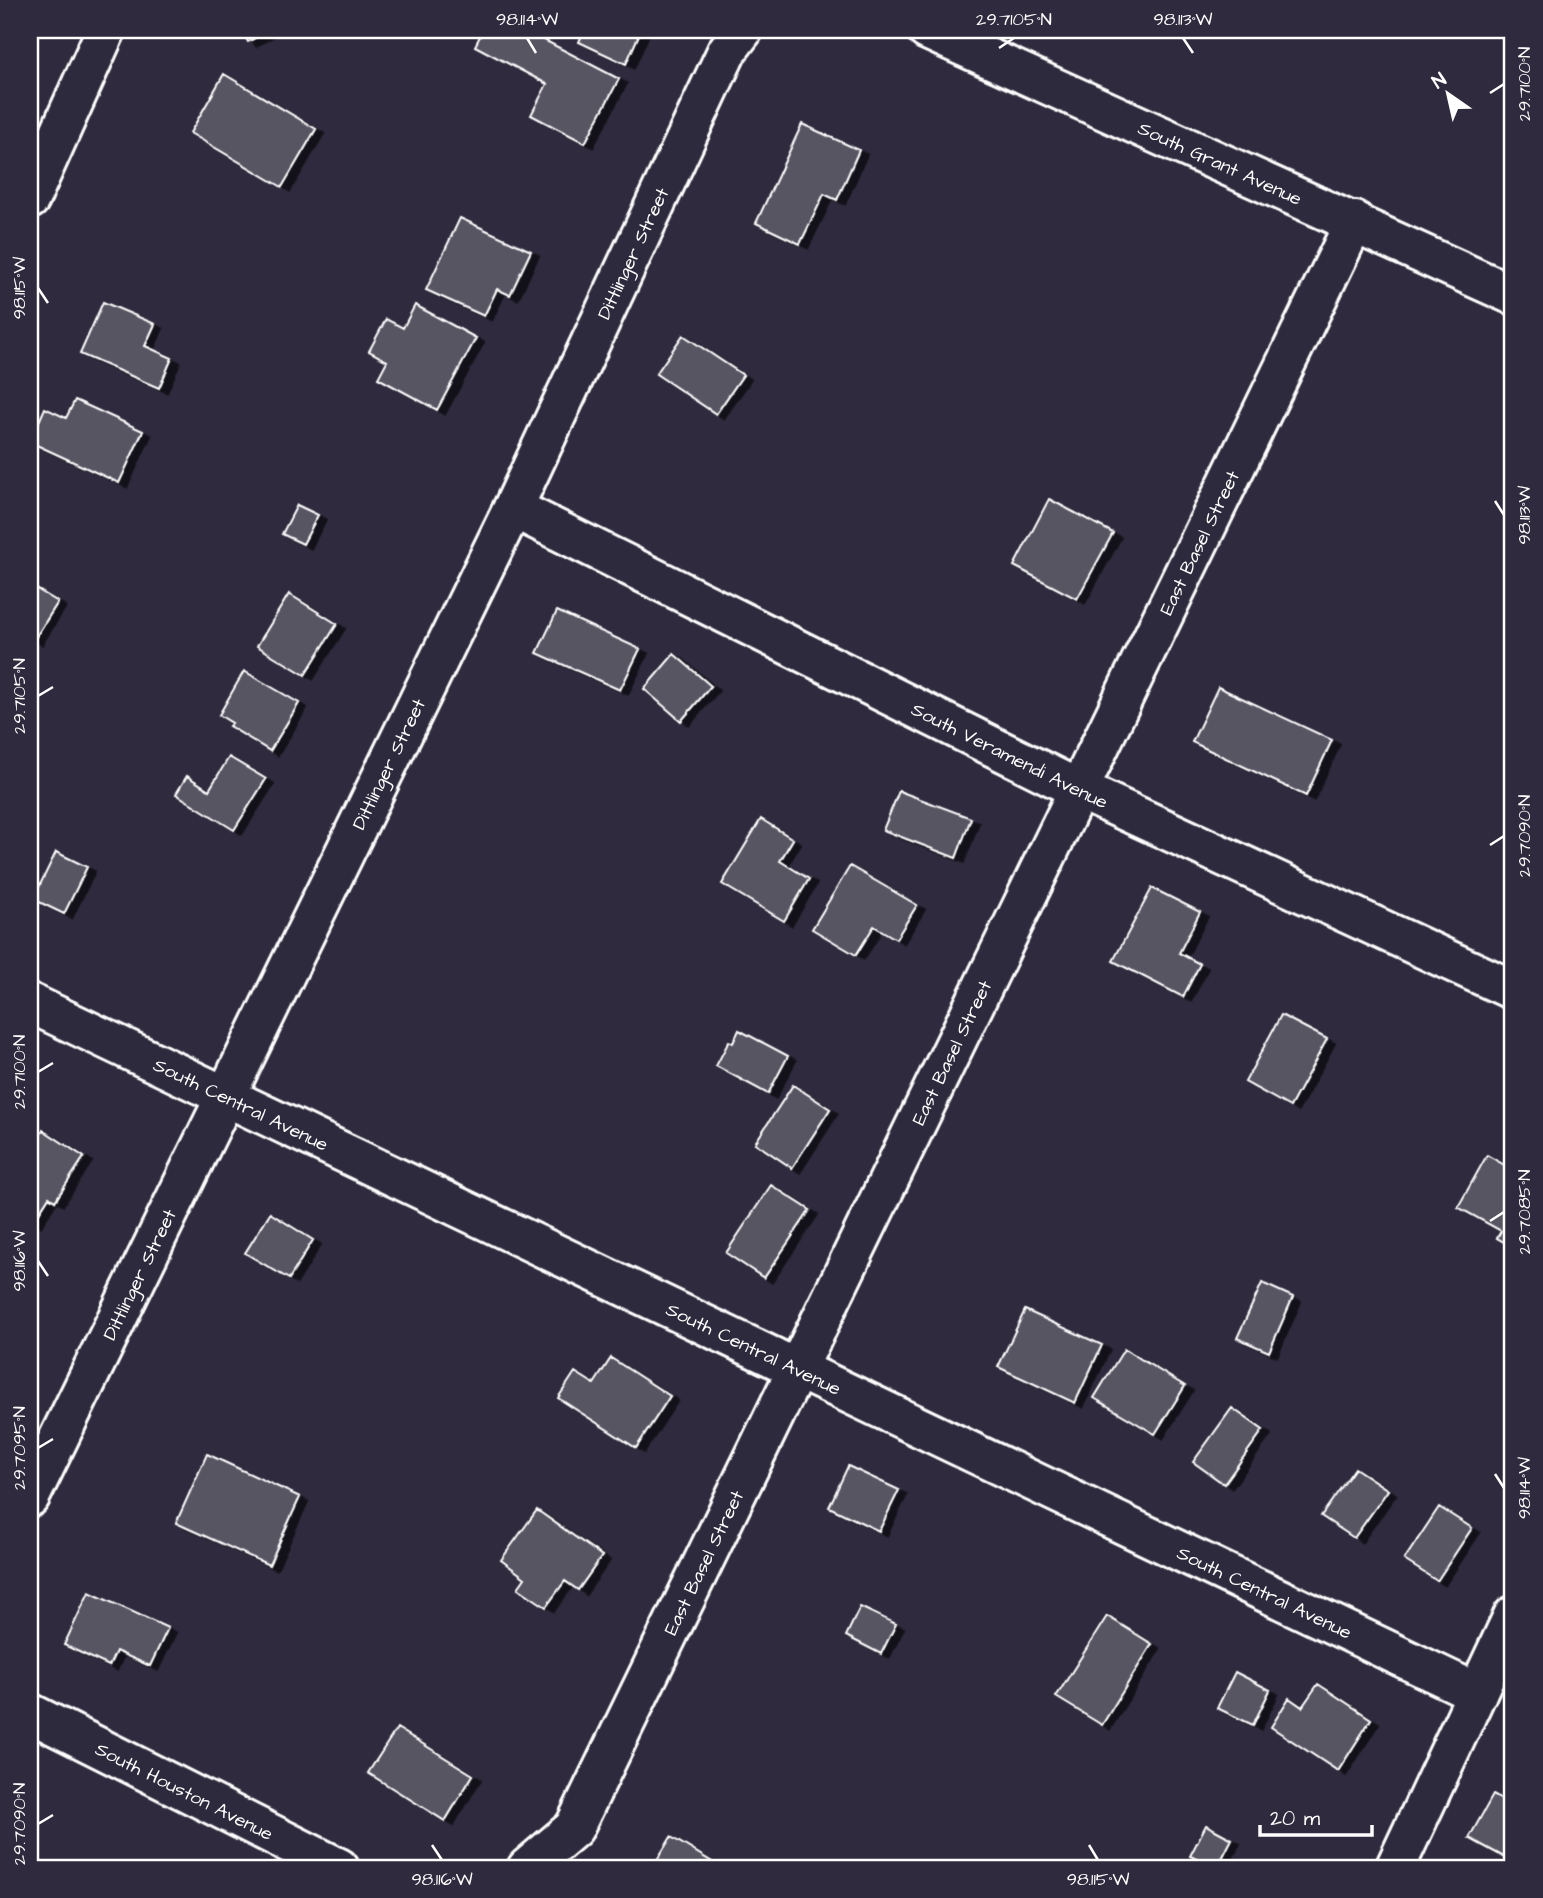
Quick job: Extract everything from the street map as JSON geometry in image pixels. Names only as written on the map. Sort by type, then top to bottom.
[{"type":"street","points":[[30,199],[106,30]]},
{"type":"street","name":"Dittlinger Street","points":[[30,1497],[228,1098],[513,508],[727,51],[743,30]]},
{"type":"street","name":"South Grant Avenue","points":[[927,30],[1355,221],[1513,295]]},
{"type":"street","name":"East Basel Street","points":[[527,1868],[574,1828],[1355,221]]},
{"type":"street","name":"South Veramendi Avenue","points":[[513,508],[1078,789],[1513,990]]},
{"type":"street","name":"South Central Avenue","points":[[30,1003],[1477,1693]]},
{"type":"street","points":[[1395,1868],[1513,1616]]},
{"type":"street","name":"South Houston Avenue","points":[[30,1713],[339,1868]]},
{"type":"building","points":[[241,30],[269,30],[248,42]]},
{"type":"building","points":[[483,30],[525,30],[619,79],[585,143],[531,115],[547,84],[475,46]]},
{"type":"building","points":[[584,30],[641,30],[626,64],[579,42]]},
{"type":"building","points":[[224,74],[316,129],[282,187],[190,133]]},
{"type":"building","points":[[802,124],[859,150],[837,200],[824,194],[800,244],[756,223]]},
{"type":"building","points":[[460,218],[531,251],[510,295],[497,289],[484,316],[426,290]]},
{"type":"building","points":[[103,302],[155,324],[145,346],[172,358],[159,388],[80,354]]},
{"type":"building","points":[[415,305],[476,338],[437,410],[378,378],[387,361],[369,351],[386,319],[403,328]]},
{"type":"building","points":[[683,335],[743,375],[716,414],[656,374]]},
{"type":"building","points":[[75,400],[143,431],[119,483],[30,442],[45,408],[66,418]]},
{"type":"building","points":[[1049,499],[1113,533],[1077,599],[1014,566]]},
{"type":"building","points":[[297,505],[318,515],[303,544],[282,534]]},
{"type":"building","points":[[30,585],[58,602],[34,640],[30,638]]},
{"type":"building","points":[[289,594],[337,624],[305,675],[257,646]]},
{"type":"building","points":[[557,611],[640,649],[620,690],[537,653]]},
{"type":"building","points":[[674,654],[711,686],[681,721],[644,689]]},
{"type":"building","points":[[244,671],[299,703],[270,751],[229,726],[232,723],[219,715]]},
{"type":"building","points":[[1218,687],[1332,740],[1306,796],[1192,742]]},
{"type":"building","points":[[229,757],[266,779],[234,830],[176,794],[187,776],[209,790]]},
{"type":"building","points":[[899,791],[971,818],[956,858],[883,830]]},
{"type":"building","points":[[761,819],[793,839],[780,861],[809,879],[784,921],[722,884]]},
{"type":"building","points":[[56,852],[87,867],[64,914],[33,899]]},
{"type":"building","points":[[850,866],[917,905],[896,939],[874,926],[856,955],[812,929]]},
{"type":"building","points":[[1152,888],[1200,912],[1179,953],[1200,964],[1183,997],[1113,961]]},
{"type":"building","points":[[1281,1015],[1327,1039],[1290,1107],[1245,1082]]},
{"type":"building","points":[[739,1030],[788,1056],[768,1094],[716,1066],[729,1041],[733,1043]]},
{"type":"building","points":[[793,1085],[830,1109],[792,1168],[755,1143]]},
{"type":"building","points":[[43,1130],[84,1157],[55,1201],[49,1197],[33,1222],[30,1220],[30,1151]]},
{"type":"building","points":[[1487,1155],[1513,1170],[1513,1247],[1497,1238],[1501,1231],[1458,1207]]},
{"type":"building","points":[[771,1185],[810,1210],[764,1278],[726,1253]]},
{"type":"building","points":[[270,1213],[313,1240],[289,1279],[245,1253]]},
{"type":"building","points":[[1262,1283],[1293,1297],[1269,1352],[1237,1338]]},
{"type":"building","points":[[1025,1310],[1102,1345],[1075,1403],[998,1367]]},
{"type":"building","points":[[1124,1349],[1185,1386],[1155,1434],[1094,1398]]},
{"type":"building","points":[[611,1358],[670,1396],[636,1448],[558,1398],[575,1372],[594,1384]]},
{"type":"building","points":[[1232,1408],[1263,1430],[1224,1484],[1193,1462]]},
{"type":"building","points":[[207,1454],[300,1497],[269,1565],[176,1523]]},
{"type":"building","points":[[848,1466],[899,1490],[879,1531],[829,1507]]},
{"type":"building","points":[[1355,1468],[1388,1490],[1354,1538],[1321,1516]]},
{"type":"building","points":[[1439,1507],[1472,1528],[1437,1581],[1404,1560]]},
{"type":"building","points":[[537,1510],[602,1556],[578,1590],[565,1581],[546,1607],[518,1588],[525,1578],[501,1560]]},
{"type":"building","points":[[89,1592],[168,1628],[150,1666],[116,1651],[109,1666],[64,1645]]},
{"type":"building","points":[[860,1607],[896,1624],[881,1654],[846,1636]]},
{"type":"building","points":[[1107,1616],[1152,1644],[1102,1725],[1056,1697]]},
{"type":"building","points":[[1235,1672],[1270,1690],[1253,1725],[1217,1708]]},
{"type":"building","points":[[1318,1684],[1371,1719],[1338,1771],[1271,1727],[1289,1698],[1302,1707]]},
{"type":"building","points":[[397,1728],[473,1775],[445,1821],[368,1773]]},
{"type":"building","points":[[1493,1795],[1513,1806],[1513,1862],[1469,1838]]},
{"type":"building","points":[[1206,1825],[1232,1839],[1217,1868],[1190,1856]]},
{"type":"building","points":[[671,1837],[722,1868],[652,1868]]}]
